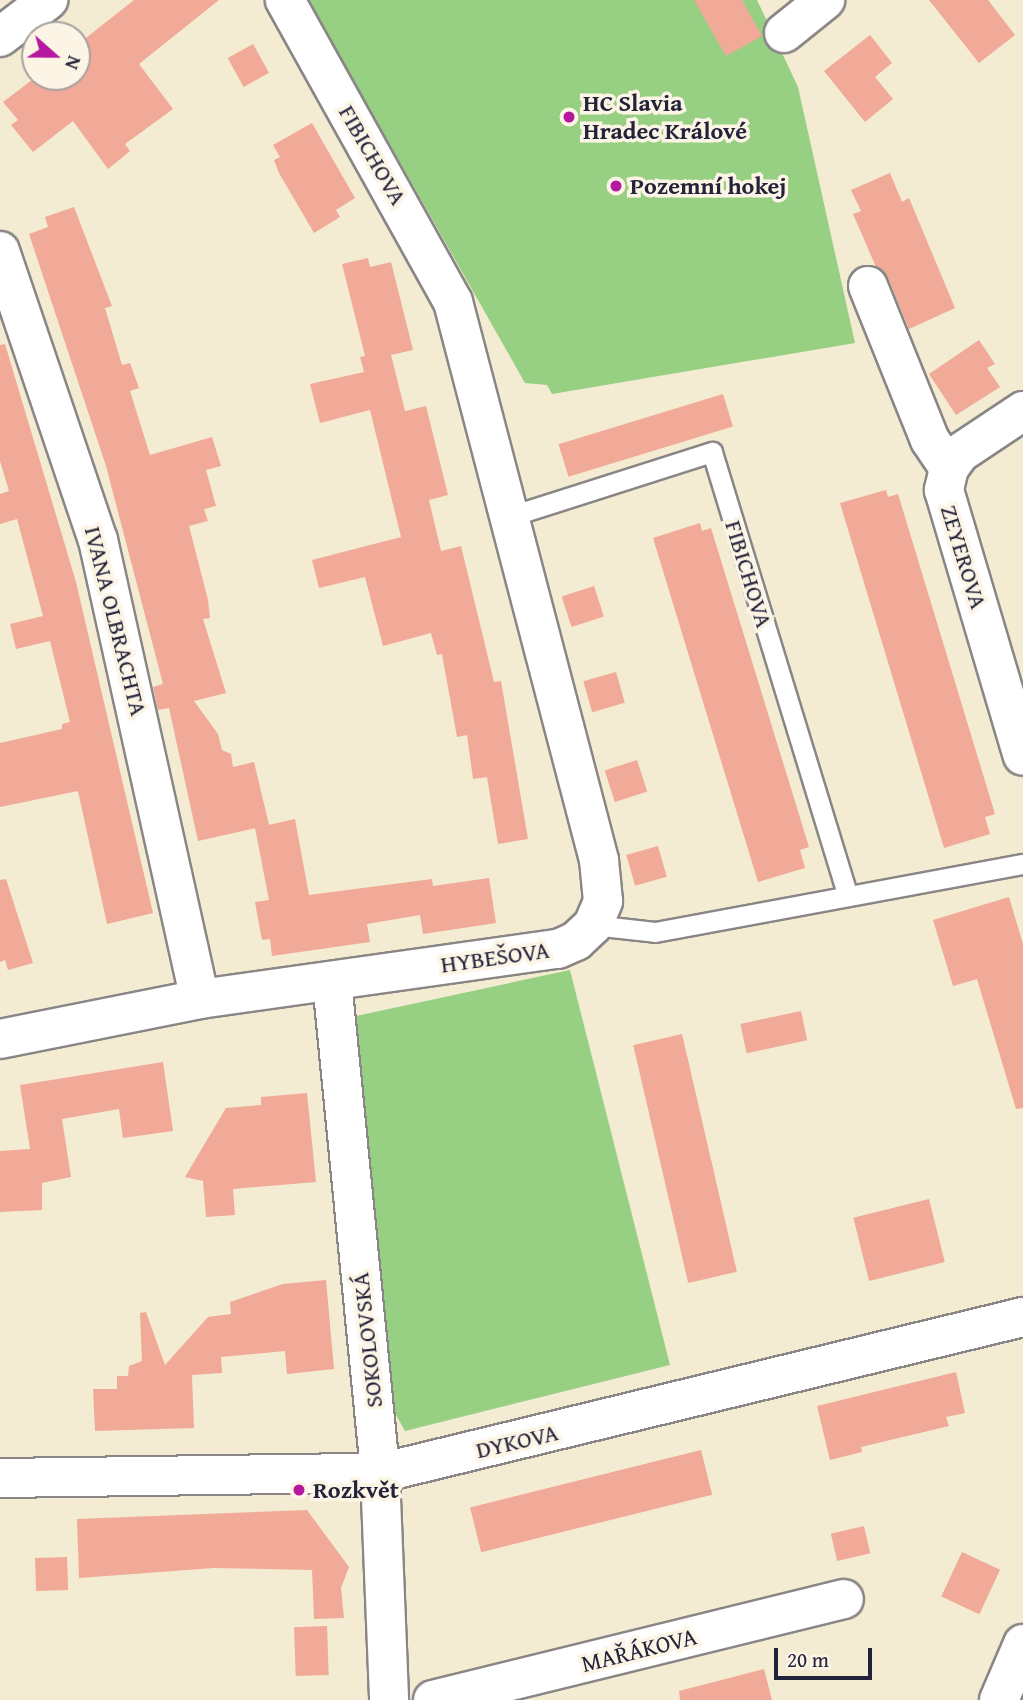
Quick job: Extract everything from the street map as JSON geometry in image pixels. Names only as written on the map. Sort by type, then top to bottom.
[{"type":"street","points":[[0,37],[48,0]]},
{"type":"street","name":"FIBICHOVA","points":[[285,0],[444,281],[511,516],[598,860],[603,901],[593,925]]},
{"type":"street","points":[[784,33],[825,0]]},
{"type":"street","name":"IVANA OLBRACHTA","points":[[0,251],[98,540],[200,999]]},
{"type":"street","name":"ZEYEROVA","points":[[868,286],[930,440],[949,468],[944,490],[1023,756]]},
{"type":"street","points":[[949,468],[960,453],[1023,411]]},
{"type":"street","name":"HYBEŠOVA","points":[[0,1039],[200,999],[558,948],[576,941],[593,925]]},
{"type":"street","name":"SOKOLOVSKÁ","points":[[332,981],[380,1474],[390,1700]]},
{"type":"street","name":"DYKOVA","points":[[0,1478],[380,1474],[1023,1317]]},
{"type":"street","name":"MAŘÁKOVA","points":[[433,1700],[844,1599]]},
{"type":"street","points":[[999,1700],[1023,1644]]},
{"type":"lane","name":"FIBICHOVA","points":[[511,516],[712,453],[848,896]]},
{"type":"lane","points":[[593,925],[655,932],[1023,864]]},
{"type":"green space","name":"Pozemní hokej","points":[[308,0],[757,0],[798,87],[855,343],[552,394],[547,385],[525,383]]},
{"type":"green space","points":[[570,970],[670,1365],[405,1431],[391,1406],[356,1016]]},
{"type":"building","points":[[134,0],[219,0],[139,64],[173,109],[125,144],[130,151],[108,169],[73,121],[33,152],[11,125],[18,120],[3,102],[21,88],[21,91],[91,91],[91,34]]},
{"type":"building","points":[[694,0],[742,0],[762,36],[726,56]]},
{"type":"building","points":[[929,0],[988,0],[1015,35],[979,63]]},
{"type":"building","points":[[870,35],[892,63],[875,77],[893,99],[865,122],[824,71]]},
{"type":"building","points":[[253,44],[269,73],[244,87],[228,58]]},
{"type":"building","points":[[312,123],[355,198],[336,210],[340,217],[314,233],[279,173],[274,160],[280,157],[273,145]]},
{"type":"building","points":[[890,173],[902,202],[909,198],[955,308],[909,329],[888,278],[876,267],[853,214],[861,211],[851,190]]},
{"type":"building","points":[[74,207],[112,306],[105,308],[122,365],[130,363],[139,388],[130,391],[150,455],[212,437],[221,466],[206,470],[216,506],[204,509],[208,521],[189,526],[208,600],[210,618],[203,619],[226,693],[194,701],[218,734],[222,750],[231,754],[233,767],[254,762],[269,825],[198,841],[169,708],[158,710],[153,687],[163,684],[106,466],[29,234],[48,227],[45,217]]},
{"type":"building","points":[[368,258],[370,267],[391,262],[413,350],[391,355],[405,411],[426,406],[448,495],[429,500],[441,551],[461,546],[494,682],[501,681],[528,839],[498,844],[487,777],[473,779],[467,735],[457,737],[442,654],[437,655],[431,633],[383,646],[365,577],[319,588],[312,560],[401,537],[370,410],[320,423],[310,384],[364,372],[360,357],[365,356],[342,264]]},
{"type":"building","points":[[979,340],[995,364],[987,368],[1000,387],[956,415],[929,374]]},
{"type":"building","points":[[5,344],[76,582],[153,913],[107,924],[78,791],[0,807],[0,743],[62,729],[62,724],[70,722],[50,641],[16,649],[10,624],[43,616],[17,519],[0,524],[0,494],[9,491],[0,461],[0,345]]},
{"type":"building","points":[[723,394],[733,427],[568,477],[559,444]]},
{"type":"building","points":[[886,490],[888,497],[898,494],[995,814],[985,817],[990,834],[944,848],[840,503]]},
{"type":"building","points":[[700,523],[702,531],[711,528],[809,847],[800,850],[805,868],[758,882],[653,538]]},
{"type":"building","points":[[594,586],[604,616],[572,627],[562,597]]},
{"type":"building","points":[[616,672],[625,703],[592,712],[583,681]]},
{"type":"building","points":[[637,760],[647,791],[615,802],[605,771]]},
{"type":"building","points":[[295,819],[309,895],[432,879],[433,886],[489,878],[496,923],[423,934],[420,915],[367,924],[370,942],[272,956],[270,939],[262,940],[255,902],[269,900],[255,828]]},
{"type":"building","points":[[658,846],[667,877],[635,886],[626,855]]},
{"type":"building","points":[[6,879],[33,963],[8,970],[5,960],[0,962],[0,880]]},
{"type":"building","points":[[1009,897],[1023,944],[1023,1108],[1016,1109],[977,979],[953,986],[933,920]]},
{"type":"building","points":[[801,1011],[807,1040],[747,1053],[740,1024]]},
{"type":"building","points":[[682,1034],[737,1272],[688,1283],[633,1045]]},
{"type":"building","points":[[163,1062],[173,1131],[123,1138],[119,1109],[62,1119],[71,1177],[42,1183],[42,1210],[0,1212],[0,1151],[30,1149],[20,1085]]},
{"type":"building","points":[[307,1093],[316,1182],[233,1189],[235,1215],[206,1217],[203,1181],[185,1177],[226,1108],[261,1105],[261,1097]]},
{"type":"building","points":[[929,1199],[945,1262],[869,1281],[853,1218]]},
{"type":"building","points":[[326,1280],[334,1369],[287,1374],[285,1351],[221,1357],[222,1373],[192,1375],[194,1428],[95,1431],[93,1389],[117,1389],[117,1376],[128,1376],[129,1366],[142,1361],[140,1313],[146,1312],[165,1365],[208,1317],[231,1314],[230,1302],[283,1284]]},
{"type":"building","points":[[956,1372],[965,1413],[946,1417],[949,1426],[861,1447],[862,1452],[830,1460],[817,1406]]},
{"type":"building","points":[[701,1450],[712,1495],[481,1552],[470,1508]]},
{"type":"building","points":[[307,1510],[349,1567],[341,1588],[344,1618],[314,1619],[312,1570],[214,1568],[79,1578],[77,1519]]},
{"type":"building","points":[[864,1526],[870,1553],[837,1561],[831,1534]]},
{"type":"building","points":[[962,1552],[1000,1570],[979,1614],[941,1596]]},
{"type":"building","points":[[67,1557],[68,1590],[36,1591],[35,1558]]},
{"type":"building","points":[[327,1626],[329,1675],[296,1676],[294,1627]]},
{"type":"building","points":[[764,1669],[772,1700],[680,1700],[679,1691]]},
{"type":"place","name":"HC Slavia Hradec Králové","points":[[569,117]]},
{"type":"place","name":"Pozemní hokej","points":[[616,186]]},
{"type":"place","name":"Rozkvět","points":[[299,1490]]}]
